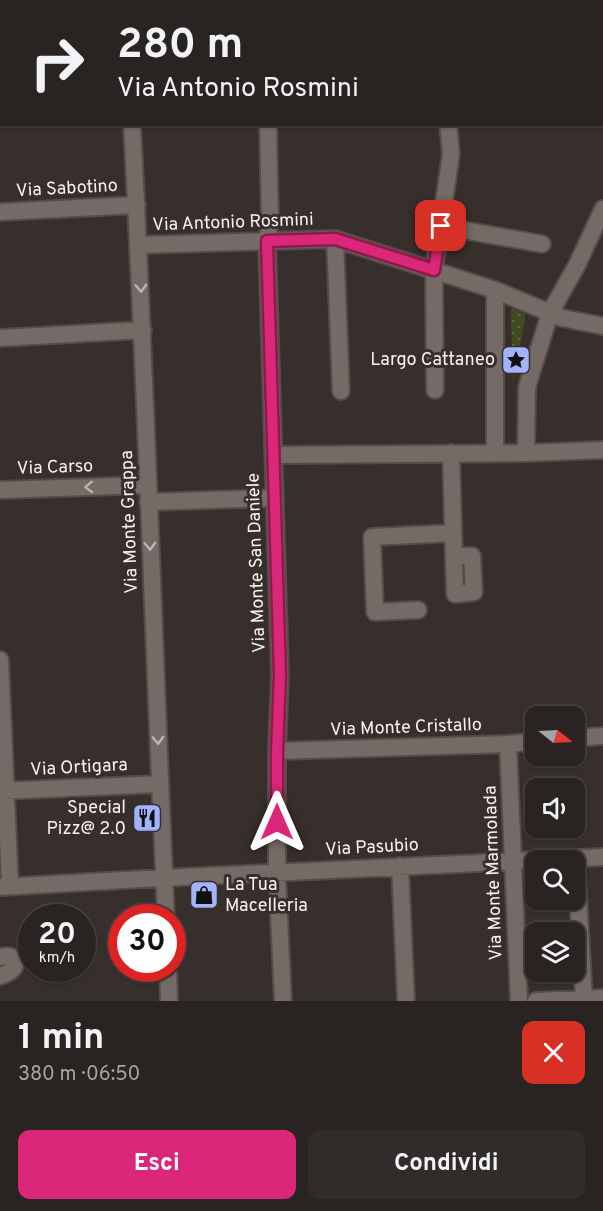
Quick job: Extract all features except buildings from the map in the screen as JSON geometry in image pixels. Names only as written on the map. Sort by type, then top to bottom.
[{"type":"street","name":"Via Monte Grappa","points":[[132,126],[143,330],[165,904]]},
{"type":"street","name":"Via Monte San Daniele","points":[[268,126],[270,220],[267,241],[280,675],[277,751],[277,873],[283,1001]]},
{"type":"street","points":[[435,390],[434,270],[451,154],[448,126]]},
{"type":"street","name":"Via Sabotino","points":[[0,212],[136,205]]},
{"type":"street","points":[[526,453],[527,387],[550,313],[577,265],[603,209]]},
{"type":"street","points":[[441,226],[542,244]]},
{"type":"street","name":"Via Antonio Rosmini","points":[[138,245],[335,239],[495,290],[562,318],[603,326]]},
{"type":"street","points":[[335,239],[341,391]]},
{"type":"street","points":[[495,290],[495,453]]},
{"type":"street","points":[[0,338],[143,330]]},
{"type":"street","points":[[274,455],[526,453],[603,450]]},
{"type":"street","points":[[451,453],[454,556]]},
{"type":"street","name":"Via Carso","points":[[0,490],[275,498]]},
{"type":"street","points":[[418,610],[375,612],[372,537],[453,533]]},
{"type":"street","points":[[0,660],[5,886]]},
{"type":"street","points":[[585,737],[603,736]]},
{"type":"street","name":"Via Monte Cristallo","points":[[277,751],[525,742]]},
{"type":"street","name":"Via Monte Marmolada","points":[[508,744],[519,1001]]},
{"type":"street","name":"Via Ortigara","points":[[3,791],[160,784]]},
{"type":"street","name":"Via Pasubio","points":[[585,858],[603,857]]},
{"type":"street","name":"Via Pasubio","points":[[5,886],[525,860]]},
{"type":"street","points":[[400,866],[406,1001]]},
{"type":"street","points":[[579,910],[584,1000]]},
{"type":"street","points":[[0,957],[9,956],[16,962],[15,968],[10,973],[0,976]]},
{"type":"street","points":[[168,982],[169,1001]]},
{"type":"street","points":[[536,1001],[603,998]]},
{"type":"green space","points":[[513,309],[525,314],[525,318],[513,381],[510,311]]},
{"type":"place","name":"Largo Cattaneo","points":[[516,360]]},
{"type":"place","name":"Special Pizz@ 2.0","points":[[147,818]]},
{"type":"place","name":"La Tua Macelleria","points":[[204,895]]},
{"type":"route","points":[[277,822],[280,675],[267,241],[335,239],[434,270],[441,226]]}]
